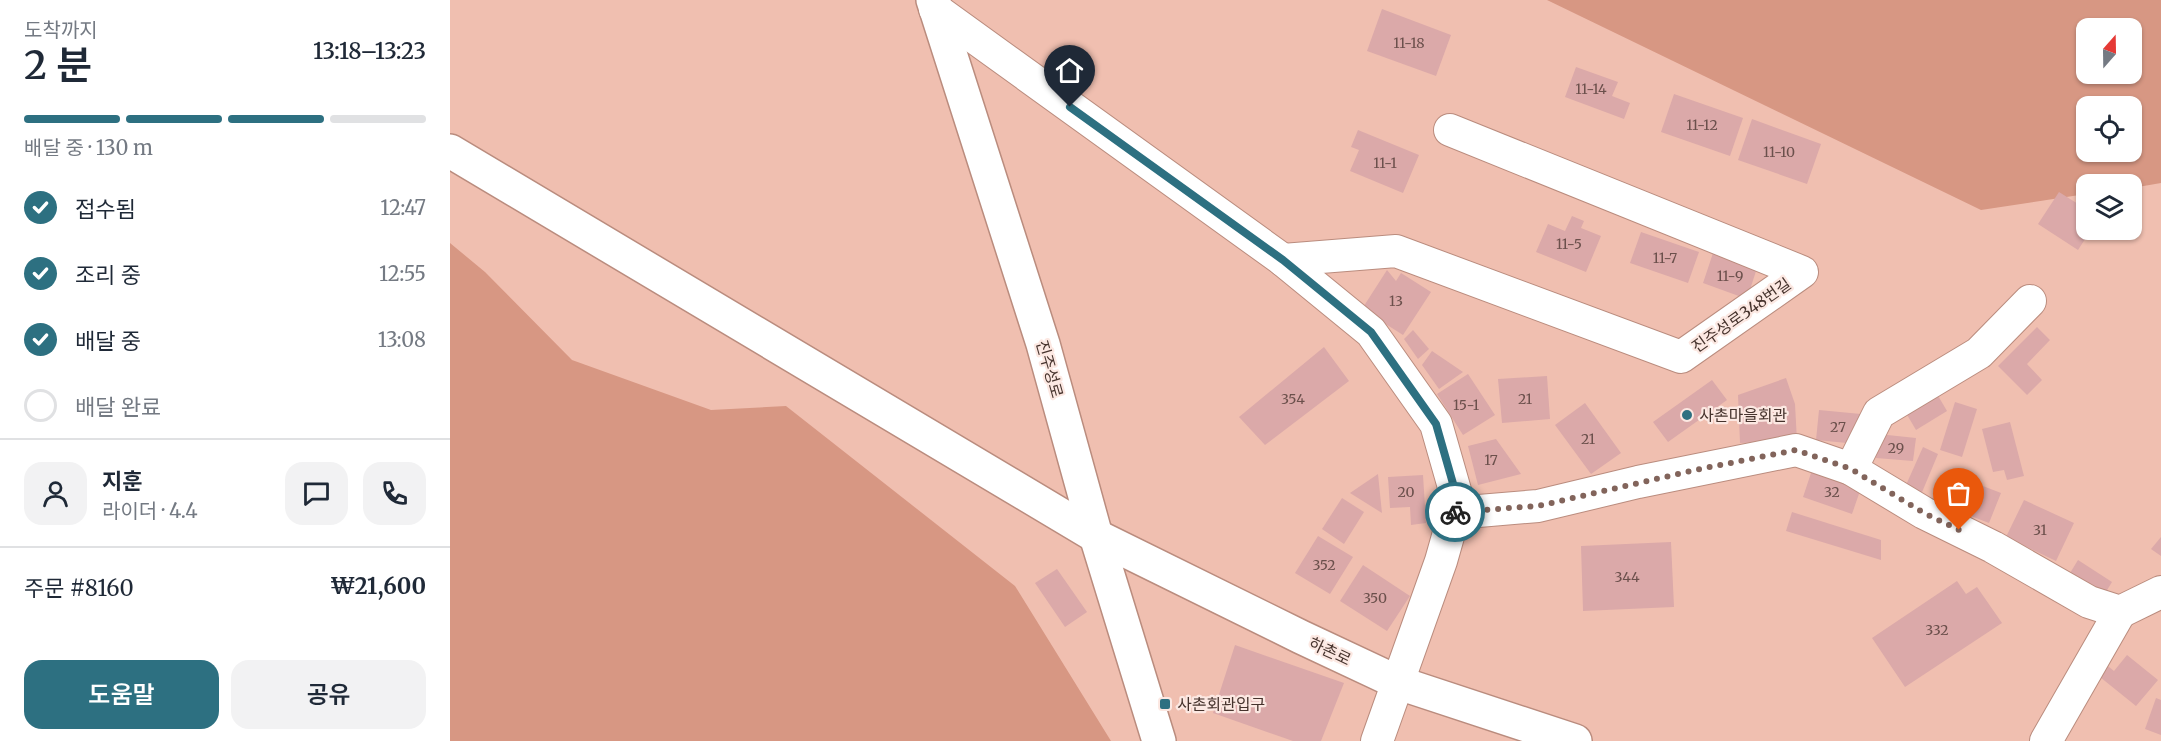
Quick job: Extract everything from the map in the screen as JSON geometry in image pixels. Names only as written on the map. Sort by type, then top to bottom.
[{"type":"street","points":[[934,5],[1283,260],[1371,332],[1436,424],[1458,501],[1442,561],[1377,741]]},
{"type":"street","name":"진주성로","points":[[934,5],[1043,344],[1096,536],[1159,741]]},
{"type":"street","name":"진주성로348번길","points":[[1283,260],[1396,251],[1681,357],[1802,272],[1450,130]]},
{"type":"street","name":"하촌로","points":[[450,151],[1096,536],[1399,683],[1575,741]]},
{"type":"street","points":[[1851,469],[1879,413],[1980,353],[2030,301]]},
{"type":"street","points":[[1455,513],[1538,506],[1661,477],[1796,450],[1851,469],[1924,513],[1993,547],[2089,602],[2120,612]]},
{"type":"street","points":[[2046,741],[2120,612],[2161,592]]},
{"type":"shaded area","points":[[1547,0],[2161,0],[2161,183],[2142,186],[2142,174],[2076,174],[2076,196],[1981,210]]},
{"type":"shaded area","points":[[450,243],[485,272],[572,360],[711,410],[786,406],[1015,586],[1111,741],[450,741]]},
{"type":"building","points":[[1382,9],[1451,35],[1436,76],[1367,51]]},
{"type":"building","points":[[1576,67],[1618,82],[1612,96],[1630,103],[1624,119],[1565,97]]},
{"type":"building","points":[[1674,94],[1743,118],[1730,156],[1661,132]]},
{"type":"building","points":[[1752,119],[1821,144],[1807,184],[1738,160]]},
{"type":"building","points":[[1358,130],[1419,155],[1403,193],[1350,171],[1359,150],[1351,147]]},
{"type":"building","points":[[2059,192],[2076,203],[2076,240],[2084,240],[2078,250],[2038,224]]},
{"type":"building","points":[[1572,216],[1584,221],[1581,228],[1601,236],[1586,272],[1536,252],[1548,224],[1565,231]]},
{"type":"building","points":[[1641,232],[1699,252],[1688,283],[1630,263]]},
{"type":"building","points":[[1713,253],[1757,268],[1747,299],[1703,283]]},
{"type":"building","points":[[1387,270],[1396,281],[1401,273],[1431,292],[1403,335],[1362,309]]},
{"type":"building","points":[[2037,327],[2050,340],[2027,364],[2042,380],[2027,395],[1998,366]]},
{"type":"building","points":[[1413,330],[1429,349],[1418,359],[1404,339]]},
{"type":"building","points":[[1324,347],[1349,381],[1265,445],[1239,417]]},
{"type":"building","points":[[1432,351],[1463,372],[1439,389],[1422,365]]},
{"type":"building","points":[[1468,374],[1495,415],[1463,435],[1437,394]]},
{"type":"building","points":[[1547,376],[1550,419],[1502,423],[1498,379]]},
{"type":"building","points":[[1786,378],[1795,404],[1797,441],[1740,443],[1738,395]]},
{"type":"building","points":[[1712,380],[1727,400],[1668,442],[1653,422]]},
{"type":"building","points":[[1937,394],[1947,411],[1916,430],[1906,413]]},
{"type":"building","points":[[1955,402],[1977,409],[1962,457],[1940,450]]},
{"type":"building","points":[[1585,403],[1621,453],[1591,474],[1555,425]]},
{"type":"building","points":[[1819,410],[1861,414],[1857,444],[1816,440]]},
{"type":"building","points":[[2010,422],[2024,476],[2007,480],[2004,470],[1993,472],[1982,429]]},
{"type":"building","points":[[1878,434],[1916,438],[1913,461],[1876,458]]},
{"type":"building","points":[[1496,439],[1521,474],[1478,485],[1468,446]]},
{"type":"building","points":[[1923,447],[1938,454],[1920,497],[1906,485]]},
{"type":"building","points":[[1812,470],[1861,488],[1852,514],[1803,497]]},
{"type":"building","points":[[1949,473],[2001,493],[1989,523],[1937,503]]},
{"type":"building","points":[[1378,474],[1382,513],[1350,493]]},
{"type":"building","points":[[1423,475],[1426,523],[1411,525],[1410,507],[1390,508],[1388,477]]},
{"type":"building","points":[[1342,498],[1364,512],[1344,544],[1322,529]]},
{"type":"building","points":[[2024,500],[2074,523],[2056,561],[2006,537]]},
{"type":"building","points":[[1792,512],[1881,540],[1881,560],[1786,531]]},
{"type":"building","points":[[1318,536],[1353,557],[1330,594],[1295,573]]},
{"type":"building","points":[[2161,537],[2161,556],[2151,549]]},
{"type":"building","points":[[1671,542],[1674,607],[1583,611],[1581,546]]},
{"type":"building","points":[[2078,560],[2112,582],[2101,600],[2067,578]]},
{"type":"building","points":[[1363,565],[1410,596],[1387,631],[1340,601]]},
{"type":"building","points":[[1057,569],[1087,612],[1065,627],[1035,583]]},
{"type":"building","points":[[1957,581],[1966,594],[1977,587],[2002,623],[1905,687],[1872,638]]},
{"type":"building","points":[[1235,645],[1344,683],[1321,741],[1293,741],[1213,713]]},
{"type":"building","points":[[2127,655],[2158,680],[2136,706],[2100,677],[2104,663],[2114,671]]},
{"type":"building","points":[[2156,698],[2161,700],[2161,735],[2145,729]]},
{"type":"way so far","points":[[1455,512],[1538,506],[1638,482],[1796,450],[1851,469],[1924,513],[1959,530]]},
{"type":"place","name":"사촌마을회관","points":[[1687,415]]},
{"type":"place","name":"사촌회관입구","points":[[1165,704]]},
{"type":"route","points":[[1070,107],[1283,260],[1371,332],[1436,424],[1458,501],[1455,512]]}]
